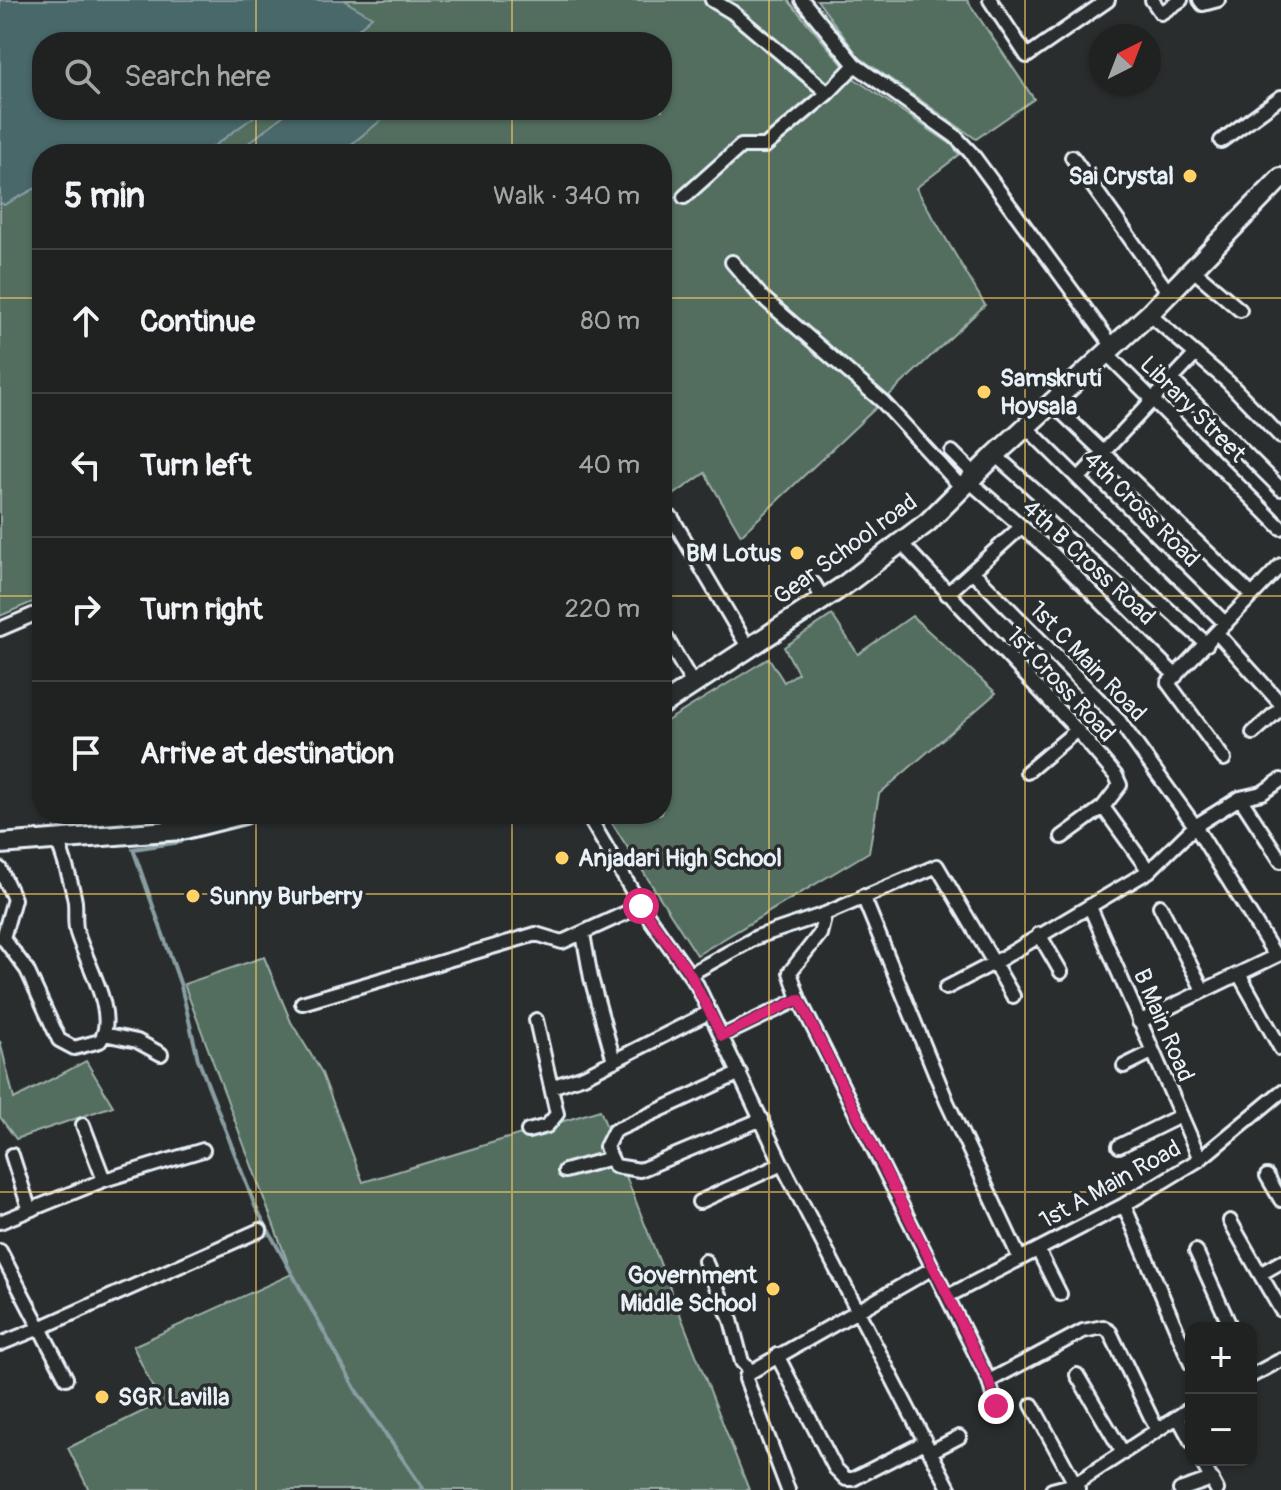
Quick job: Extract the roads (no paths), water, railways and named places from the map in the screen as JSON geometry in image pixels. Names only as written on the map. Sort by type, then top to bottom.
[{"type":"main road","name":"Gear School road","points":[[672,698],[748,647],[818,592],[902,544],[1149,314],[1281,178]]},
{"type":"main road","points":[[0,844],[58,841],[204,824]]},
{"type":"street","points":[[712,0],[732,12],[828,93]]},
{"type":"street","name":"Library Street","points":[[802,0],[855,65],[946,130],[972,154],[1110,351],[1153,399],[1281,528]]},
{"type":"street","points":[[990,0],[1027,56],[1108,0]]},
{"type":"street","points":[[1152,0],[1161,13],[1181,0]]},
{"type":"street","points":[[1200,0],[1203,4],[1218,0]]},
{"type":"street","points":[[684,197],[741,146],[765,146],[828,93],[855,65]]},
{"type":"street","points":[[1221,141],[1281,97]]},
{"type":"street","points":[[1072,157],[1169,293]]},
{"type":"street","points":[[732,262],[761,296],[790,323],[883,402],[968,481]]},
{"type":"street","points":[[1192,269],[1240,310]]},
{"type":"street","points":[[1149,314],[1196,354],[1281,437]]},
{"type":"street","points":[[1080,477],[1196,354]]},
{"type":"street","points":[[1171,379],[1281,489]]},
{"type":"street","points":[[1053,404],[1252,595]]},
{"type":"street","name":"4th Cross Road","points":[[1026,427],[1080,477],[1222,628],[1281,706]]},
{"type":"street","points":[[952,452],[968,481]]},
{"type":"street","points":[[995,455],[1207,644]]},
{"type":"street","name":"4th B Cross Road","points":[[968,481],[1118,616],[1176,676],[1168,683],[1224,759]]},
{"type":"street","points":[[672,518],[748,647]]},
{"type":"street","points":[[947,594],[1020,528]]},
{"type":"street","name":"1st Cross Road","points":[[902,544],[1077,730],[1120,785],[1103,807]]},
{"type":"street","points":[[1176,676],[1281,565]]},
{"type":"street","name":"1st C Main Road","points":[[972,571],[1117,718],[1195,826],[1278,954]]},
{"type":"street","points":[[0,629],[32,615]]},
{"type":"street","points":[[672,648],[693,684]]},
{"type":"street","points":[[1253,733],[1281,706]]},
{"type":"street","points":[[1027,772],[1077,730]]},
{"type":"street","points":[[946,988],[1149,871],[1195,826],[1240,798],[1262,793],[1281,780]]},
{"type":"street","points":[[1240,798],[1281,861]]},
{"type":"street","points":[[1062,837],[1103,807],[1149,871]]},
{"type":"street","points":[[593,824],[641,906],[690,974],[782,1164],[950,1490]]},
{"type":"street","points":[[0,869],[14,899],[3,938],[27,970],[59,1040],[74,1048],[100,1041],[104,1034],[98,981],[77,935],[75,900],[58,841]]},
{"type":"street","points":[[690,974],[757,937],[825,914],[937,866],[1013,996]]},
{"type":"street","points":[[863,896],[947,1102],[1020,1259]]},
{"type":"street","points":[[302,1003],[536,934],[562,942],[641,906]]},
{"type":"street","points":[[1160,906],[1203,990]]},
{"type":"street","name":"B Main Road","points":[[1090,907],[1150,1053],[1200,1159]]},
{"type":"street","points":[[825,914],[820,934],[790,972],[799,999],[948,1296],[989,1381],[996,1406]]},
{"type":"street","points":[[583,934],[591,978],[614,1061]]},
{"type":"street","points":[[1039,934],[1061,972]]},
{"type":"street","points":[[1139,1022],[1278,954]]},
{"type":"street","points":[[1239,974],[1281,1049]]},
{"type":"street","points":[[722,1036],[799,999]]},
{"type":"street","points":[[551,1087],[614,1061],[710,1012]]},
{"type":"street","points":[[528,1131],[547,1126],[556,1118],[536,1020]]},
{"type":"street","points":[[104,1034],[137,1041],[161,1054]]},
{"type":"street","points":[[1124,1066],[1150,1053]]},
{"type":"street","points":[[740,1073],[620,1127],[607,1140],[611,1158],[615,1166],[640,1170],[762,1119]]},
{"type":"street","name":"1st A Main Road","points":[[948,1296],[1124,1205],[1200,1159],[1281,1092]]},
{"type":"street","points":[[1119,1146],[1178,1117]]},
{"type":"street","points":[[83,1125],[104,1180]]},
{"type":"street","points":[[0,1222],[104,1180],[203,1150]]},
{"type":"street","points":[[12,1155],[29,1208]]},
{"type":"street","points":[[565,1171],[611,1158]]},
{"type":"street","points":[[699,1202],[782,1164]]},
{"type":"street","points":[[1267,1176],[1281,1200]]},
{"type":"street","points":[[1124,1205],[1185,1350]]},
{"type":"street","points":[[1230,1221],[1281,1310]]},
{"type":"street","points":[[0,1344],[260,1230]]},
{"type":"street","points":[[1038,1250],[1060,1294]]},
{"type":"street","points":[[0,1251],[66,1378]]},
{"type":"street","points":[[1196,1251],[1228,1322]]},
{"type":"street","points":[[705,1261],[731,1320],[742,1362],[750,1370]]},
{"type":"street","points":[[1260,1274],[1281,1262]]},
{"type":"street","points":[[788,1490],[746,1379],[750,1370],[933,1268]]},
{"type":"street","points":[[989,1381],[1083,1331],[1103,1327],[1110,1332],[1157,1430]]},
{"type":"street","points":[[777,1355],[835,1468],[846,1479],[853,1479],[959,1437]]},
{"type":"street","points":[[1257,1372],[1281,1360]]},
{"type":"street","points":[[1077,1375],[1123,1453]]},
{"type":"street","points":[[1032,1405],[1077,1487]]},
{"type":"street","points":[[1052,1490],[1077,1487],[1185,1412]]},
{"type":"street","points":[[1178,1417],[1185,1430]]},
{"type":"street","points":[[1180,1490],[1214,1485],[1204,1466]]},
{"type":"water","points":[[0,0],[343,0],[372,17],[355,32],[32,32],[32,120],[249,120],[217,144],[32,144],[32,190],[4,205],[0,202]]},
{"type":"water","points":[[278,120],[382,120],[352,144],[248,144]]},
{"type":"waterway","points":[[187,836],[181,842],[133,849],[181,986],[198,1059],[255,1206],[357,1392],[424,1490]]},
{"type":"place","name":"Sai Crystal","points":[[1190,176]]},
{"type":"place","name":"Samskruti Hoysala","points":[[984,392]]},
{"type":"place","name":"BM Lotus","points":[[797,553]]},
{"type":"place","name":"Anjadari High School","points":[[562,858]]},
{"type":"place","name":"Sunny Burberry","points":[[193,896]]},
{"type":"place","name":"Government Middle School","points":[[773,1289]]},
{"type":"place","name":"SGR Lavilla","points":[[102,1397]]}]
